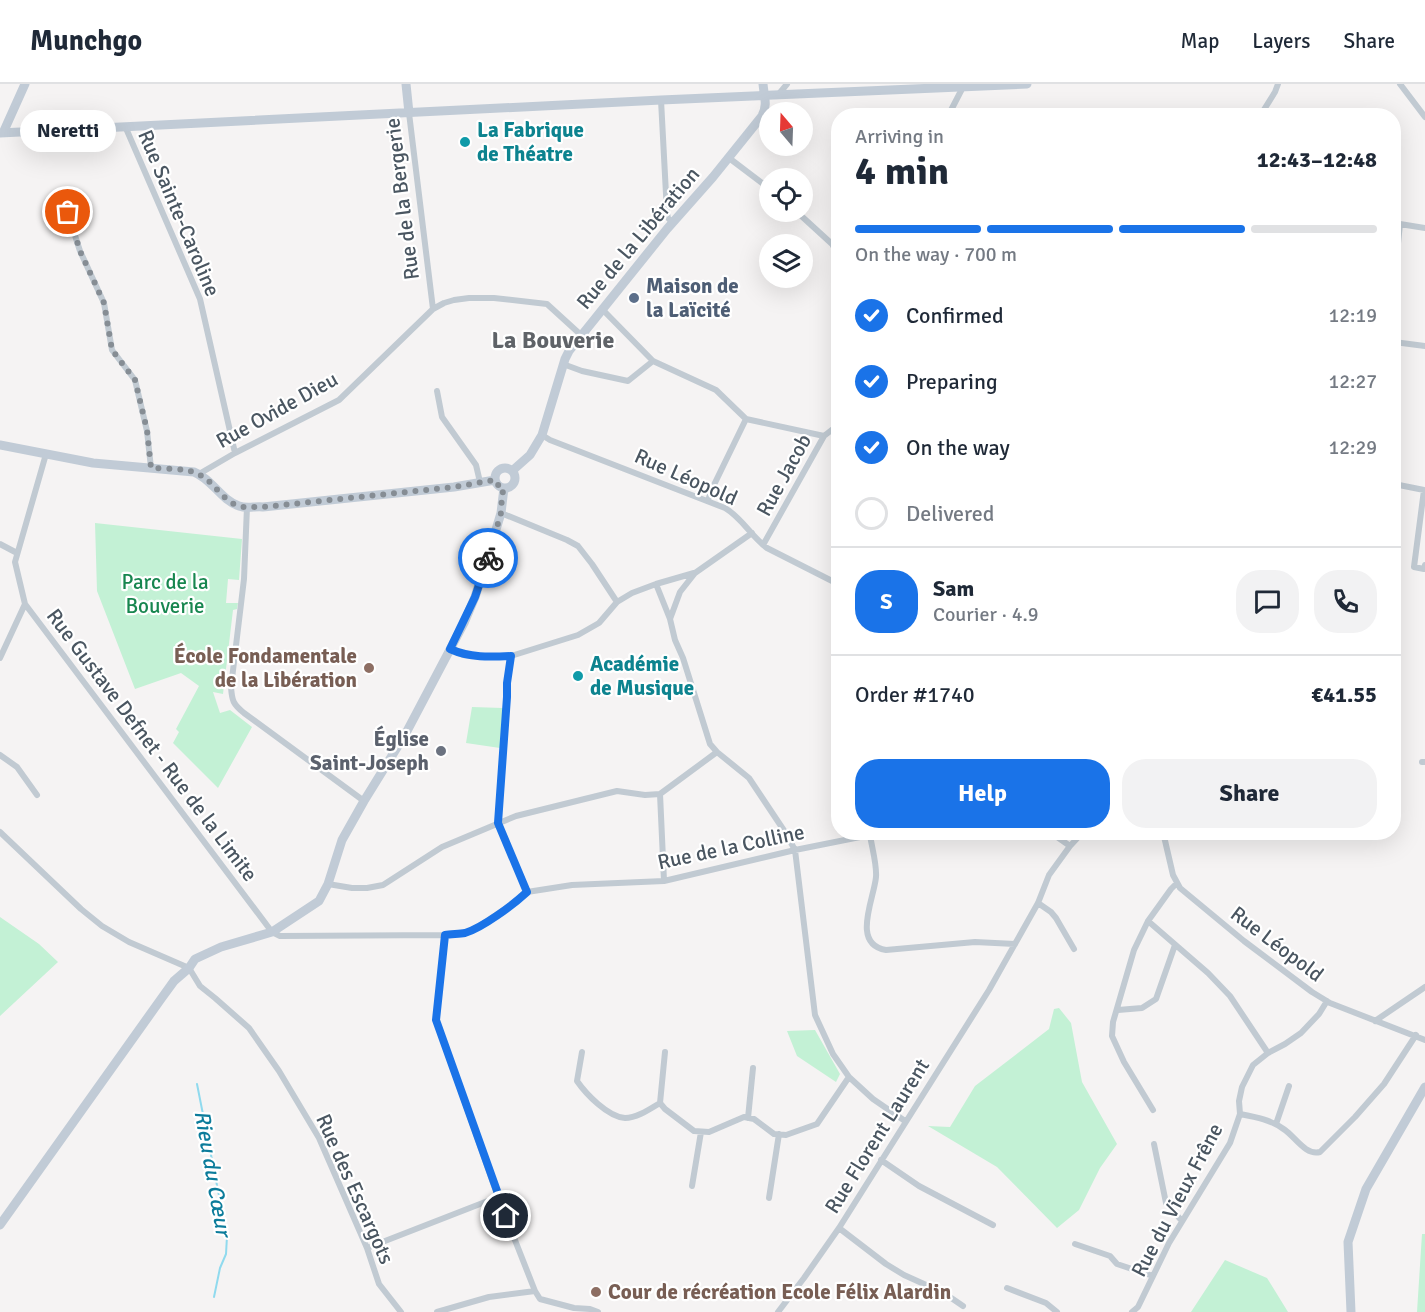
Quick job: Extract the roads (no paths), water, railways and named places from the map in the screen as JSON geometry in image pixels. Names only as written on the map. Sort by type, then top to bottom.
[{"type":"street","points":[[25,84],[1,133],[1027,84]]},
{"type":"street","name":"Rue de la Bergerie","points":[[406,84],[433,309]]},
{"type":"street","points":[[763,84],[764,97]]},
{"type":"street","points":[[778,96],[788,84]]},
{"type":"street","points":[[1265,108],[1278,84]]},
{"type":"street","points":[[1400,84],[1425,117]]},
{"type":"street","points":[[952,108],[963,87]]},
{"type":"street","name":"Rue de la Libération","points":[[512,471],[532,453],[542,435],[566,356],[672,222],[750,133],[764,114],[766,106],[764,97]]},
{"type":"street","points":[[661,100],[667,213],[672,222]]},
{"type":"street","name":"Rue Sainte-Caroline","points":[[125,126],[200,299],[235,453]]},
{"type":"street","points":[[729,158],[759,181]]},
{"type":"street","points":[[61,192],[80,251],[104,303],[112,350],[135,380],[147,430],[151,468]]},
{"type":"street","points":[[808,222],[831,243]]},
{"type":"street","points":[[1401,224],[1425,228]]},
{"type":"street","name":"Rue Ovide Dieu","points":[[199,474],[339,400],[433,309],[444,303],[469,298],[494,298],[547,304],[581,335]]},
{"type":"street","points":[[602,309],[652,361],[717,390],[746,419],[824,436]]},
{"type":"street","points":[[1401,343],[1425,346]]},
{"type":"street","points":[[564,364],[582,371],[628,381],[652,361]]},
{"type":"street","points":[[437,391],[442,417],[476,465],[480,482]]},
{"type":"street","points":[[708,501],[746,419]]},
{"type":"street","name":"Rue Jacob","points":[[763,545],[824,436],[831,430]]},
{"type":"street","name":"Rue Léopold","points":[[542,435],[734,513],[763,545],[831,580]]},
{"type":"street","points":[[0,445],[93,463],[189,471],[199,474],[231,502],[247,507],[420,490],[495,480]]},
{"type":"street","name":"Rue Gustave Defnet - Rue de la Limite","points":[[46,454],[15,562],[25,604],[272,932]]},
{"type":"street","points":[[505,468],[512,471],[515,475],[515,482],[510,487],[504,488],[498,485],[495,480],[500,470],[505,468]]},
{"type":"street","points":[[1401,485],[1424,490],[1413,567],[1424,569],[1425,565]]},
{"type":"street","points":[[0,1225],[174,981],[189,968],[195,959],[221,947],[272,932],[319,901],[328,884],[342,840],[401,741],[475,597],[501,513],[504,488]]},
{"type":"street","points":[[247,507],[246,548],[231,687],[232,700],[235,706],[364,801]]},
{"type":"street","points":[[501,513],[578,546],[617,602]]},
{"type":"street","points":[[670,620],[680,592],[695,573],[752,533]]},
{"type":"street","points":[[0,544],[17,554]]},
{"type":"street","points":[[450,649],[463,655],[511,656],[578,635],[599,623],[617,602],[632,593],[695,573]]},
{"type":"street","points":[[656,584],[683,658],[710,744],[749,778],[795,849],[815,1015],[832,1054],[849,1077],[873,1099],[905,1122]]},
{"type":"street","points":[[0,658],[25,604]]},
{"type":"street","points":[[511,656],[507,683],[498,823],[527,892]]},
{"type":"street","points":[[328,884],[360,888],[383,885],[442,847],[516,816],[617,791],[645,795],[660,794],[717,752]]},
{"type":"street","points":[[0,755],[17,767],[37,795]]},
{"type":"street","points":[[660,794],[664,880]]},
{"type":"street","points":[[0,832],[102,926],[129,942],[189,968]]},
{"type":"street","name":"Rue de la Colline","points":[[272,932],[280,936],[466,933],[517,901],[527,892],[572,885],[664,880],[795,849],[847,840]]},
{"type":"street","points":[[871,840],[876,876],[868,908],[867,925],[871,943],[876,947],[886,950],[975,942],[1015,944]]},
{"type":"street","points":[[1061,840],[1070,846]]},
{"type":"street","name":"Rue Florent Laurent","points":[[778,1312],[839,1228],[998,973],[1038,903],[1049,875],[1076,840]]},
{"type":"street","name":"Rue Léopold","points":[[1165,840],[1172,873],[1177,884],[1244,941],[1327,1001],[1375,1021],[1425,1037]]},
{"type":"street","points":[[1153,1110],[1124,1062],[1112,1036],[1113,1022],[1134,950],[1148,921],[1177,884]]},
{"type":"street","points":[[1038,903],[1056,918],[1074,949]]},
{"type":"street","points":[[1148,921],[1208,973],[1230,996],[1268,1053]]},
{"type":"street","points":[[445,935],[436,1020],[498,1197],[535,1291],[540,1299],[574,1310],[590,1309],[598,1312]]},
{"type":"street","points":[[1118,1010],[1142,1008],[1156,999],[1175,945]]},
{"type":"street","name":"Rue des Escargots","points":[[189,968],[200,986],[249,1028],[279,1071],[319,1138],[367,1248],[379,1284],[401,1312]]},
{"type":"street","points":[[1375,1021],[1425,987]]},
{"type":"street","name":"Rue du Vieux Frêne","points":[[1140,1310],[1169,1243],[1230,1143],[1240,1114],[1239,1101],[1246,1076],[1253,1065],[1268,1053],[1301,1033],[1319,1014],[1327,1001]]},
{"type":"street","points":[[1240,1114],[1276,1124],[1313,1154],[1321,1151],[1384,1084],[1416,1035]]},
{"type":"street","points":[[582,1052],[577,1081],[585,1093],[608,1111],[624,1118],[634,1116],[660,1103]]},
{"type":"street","points":[[665,1052],[660,1103],[694,1131],[701,1132],[709,1132],[744,1117],[754,1119],[774,1134],[786,1135],[817,1124],[849,1077]]},
{"type":"street","points":[[748,1118],[753,1068]]},
{"type":"street","points":[[1276,1124],[1289,1086]]},
{"type":"street","points":[[1351,1312],[1348,1242],[1366,1189],[1425,1088]]},
{"type":"street","points":[[692,1186],[701,1132]]},
{"type":"street","points":[[769,1198],[779,1134]]},
{"type":"street","points":[[1154,1144],[1166,1203],[1182,1221]]},
{"type":"street","points":[[881,1160],[919,1186],[993,1225]]},
{"type":"street","points":[[367,1248],[498,1197]]},
{"type":"street","points":[[839,1228],[886,1264],[944,1293],[963,1306]]},
{"type":"street","points":[[1075,1244],[1110,1256],[1117,1264],[1153,1276]]},
{"type":"street","points":[[1007,1288],[1046,1303],[1058,1312]]},
{"type":"street","points":[[437,1312],[489,1297],[535,1291]]},
{"type":"street","points":[[1132,1312],[1140,1310]]},
{"type":"waterway","name":"Rieu du Cœur","points":[[197,1084],[227,1236],[226,1254],[220,1268],[214,1297]]},
{"type":"place","name":"La Fabrique de Théatre","points":[[465,142]]},
{"type":"place","name":"Neretti","points":[[68,212]]},
{"type":"place","name":"Maison de la Laïcité","points":[[634,298]]},
{"type":"place","name":"École Fondamentale de la Libération","points":[[369,668]]},
{"type":"place","name":"Académie de Musique","points":[[578,676]]},
{"type":"place","name":"Église Saint-Joseph","points":[[441,751]]},
{"type":"place","name":"Cour de récréation Ecole Félix Alardin","points":[[596,1292]]},
{"type":"district","name":"La Bouverie","points":[[553,340]]},
{"type":"park label","name":"Parc de la Bouverie","points":[[165,594]]}]
